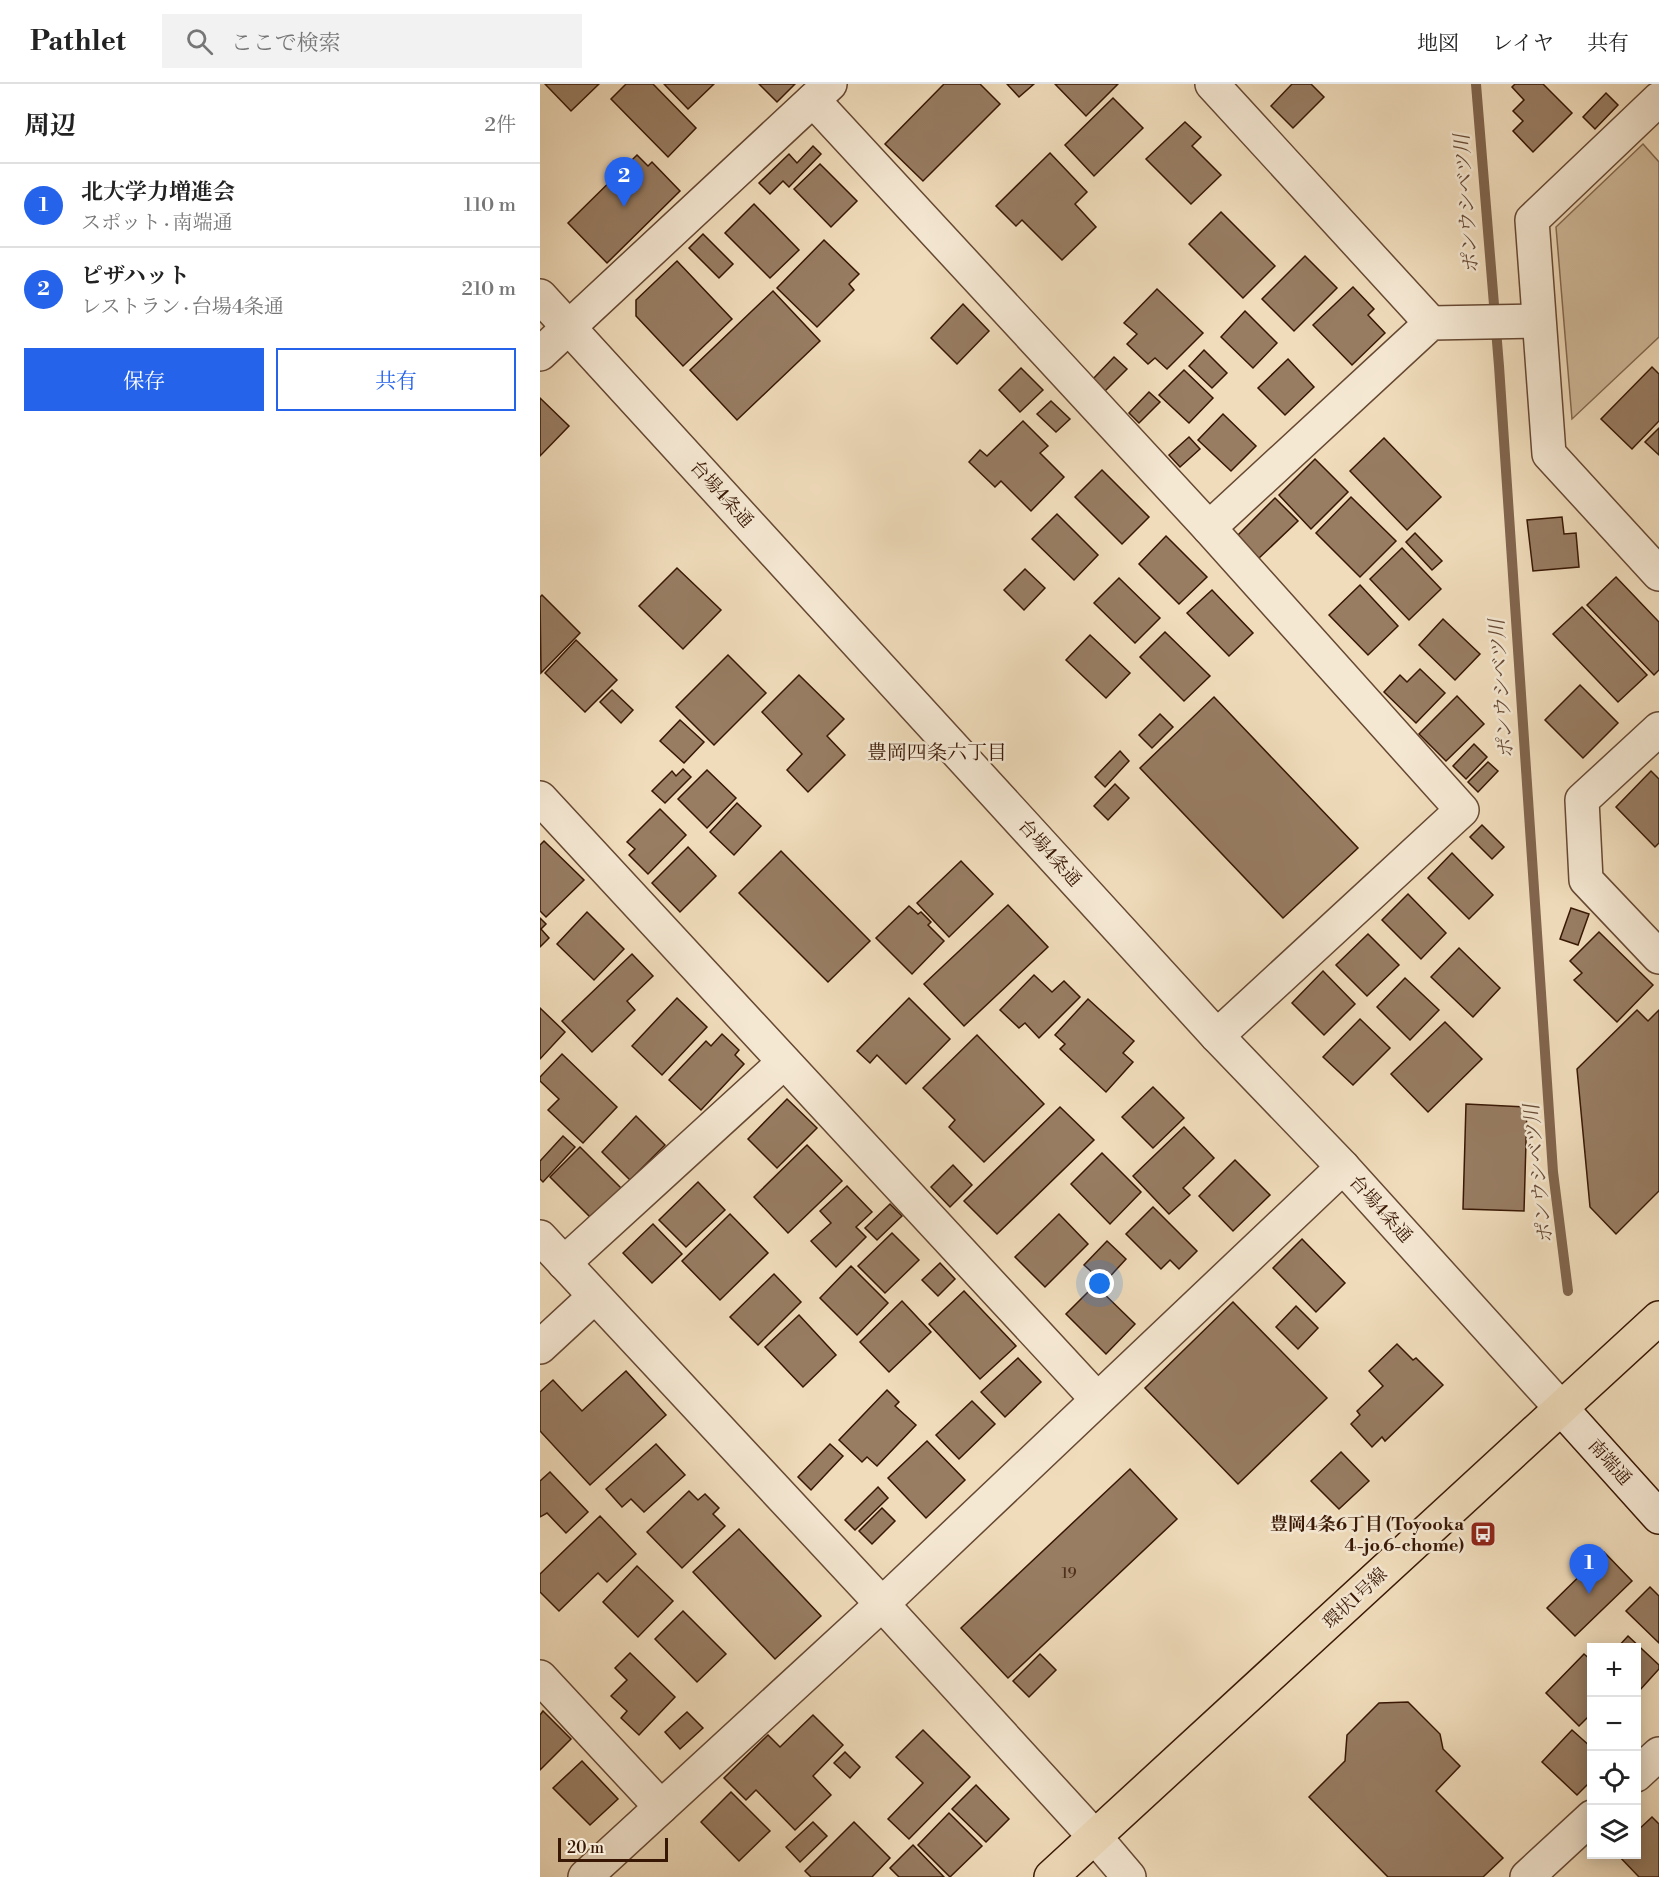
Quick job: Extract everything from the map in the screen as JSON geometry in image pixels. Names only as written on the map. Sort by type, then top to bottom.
[{"type":"main road","name":"環状1号線","points":[[1051,1877],[1659,1318]]},
{"type":"street","points":[[1212,84],[1445,323]]},
{"type":"street","points":[[540,354],[821,92],[1462,810],[1217,1036]]},
{"type":"street","points":[[1654,114],[1532,220],[1526,321],[1549,454],[1659,574]]},
{"type":"street","name":"台場4条通","points":[[540,296],[1217,1036],[1343,1167],[1561,1408]]},
{"type":"street","points":[[1209,528],[1445,323],[1526,321]]},
{"type":"street","points":[[1659,729],[1582,800],[1586,880],[1659,957]]},
{"type":"street","points":[[540,798],[1097,1399]]},
{"type":"street","points":[[564,1263],[784,1062]]},
{"type":"street","points":[[585,1877],[882,1604],[1343,1167]]},
{"type":"street","points":[[540,1237],[882,1604],[1129,1877]]},
{"type":"street","points":[[540,1347],[594,1297]]},
{"type":"street","name":"南端通","points":[[1561,1408],[1659,1517]]},
{"type":"street","points":[[540,1677],[662,1807]]},
{"type":"street","points":[[1641,1770],[1659,1754]]},
{"type":"street","points":[[1531,1876],[1587,1822]]},
{"type":"shaded area","points":[[1643,144],[1659,162],[1659,337],[1572,419],[1556,227]]},
{"type":"building","points":[[545,84],[599,84],[571,111]]},
{"type":"building","points":[[626,84],[653,84],[696,128],[668,157],[611,99]]},
{"type":"building","points":[[664,84],[714,84],[688,109]]},
{"type":"building","points":[[759,84],[795,84],[777,102]]},
{"type":"building","points":[[944,84],[980,84],[1000,104],[923,181],[885,144]]},
{"type":"building","points":[[1007,84],[1034,84],[1019,97]]},
{"type":"building","points":[[1055,84],[1118,84],[1086,116]]},
{"type":"building","points":[[1292,84],[1311,84],[1324,97],[1293,128],[1271,106]]},
{"type":"building","points":[[1515,84],[1543,84],[1572,113],[1533,152],[1513,131],[1523,121],[1513,111],[1524,100],[1512,87]]},
{"type":"building","points":[[1606,93],[1618,105],[1595,129],[1583,117]]},
{"type":"building","points":[[1113,98],[1143,128],[1094,176],[1065,145]]},
{"type":"building","points":[[1185,122],[1201,137],[1192,146],[1221,175],[1191,204],[1146,159]]},
{"type":"building","points":[[813,146],[821,154],[789,187],[783,181],[770,194],[759,183],[789,154],[797,163]]},
{"type":"building","points":[[1050,153],[1087,192],[1075,204],[1096,227],[1062,260],[1022,220],[1016,226],[996,206]]},
{"type":"building","points":[[637,155],[648,166],[652,162],[680,191],[607,263],[568,223]]},
{"type":"building","points":[[820,164],[857,201],[831,227],[794,189]]},
{"type":"building","points":[[754,204],[799,250],[770,278],[725,233]]},
{"type":"building","points":[[1221,212],[1275,266],[1243,298],[1189,244]]},
{"type":"building","points":[[703,234],[733,264],[719,278],[689,248]]},
{"type":"building","points":[[824,240],[859,274],[849,284],[854,290],[817,327],[777,288]]},
{"type":"building","points":[[1305,256],[1337,288],[1294,331],[1262,299]]},
{"type":"building","points":[[677,261],[732,319],[683,366],[636,316],[636,300]]},
{"type":"building","points":[[1353,287],[1374,309],[1368,315],[1385,333],[1352,365],[1313,325]]},
{"type":"building","points":[[1157,289],[1203,333],[1167,369],[1155,358],[1148,364],[1127,344],[1137,334],[1124,323]]},
{"type":"building","points":[[773,291],[820,341],[737,420],[690,370]]},
{"type":"building","points":[[963,304],[989,331],[957,364],[931,338]]},
{"type":"building","points":[[1245,311],[1277,343],[1253,368],[1221,337]]},
{"type":"building","points":[[1204,350],[1227,373],[1212,388],[1189,366]]},
{"type":"building","points":[[1114,357],[1127,369],[1104,392],[1092,380]]},
{"type":"building","points":[[1288,359],[1314,387],[1285,415],[1258,388]]},
{"type":"building","points":[[1652,367],[1659,374],[1659,421],[1632,449],[1601,419]]},
{"type":"building","points":[[1021,368],[1043,390],[1020,412],[999,390]]},
{"type":"building","points":[[1184,370],[1213,398],[1189,423],[1159,395]]},
{"type":"building","points":[[1149,392],[1160,402],[1139,423],[1129,413]]},
{"type":"building","points":[[540,398],[569,426],[540,456]]},
{"type":"building","points":[[1051,401],[1070,419],[1056,432],[1037,414]]},
{"type":"building","points":[[1223,414],[1256,446],[1231,471],[1198,440]]},
{"type":"building","points":[[1023,421],[1048,446],[1040,453],[1064,477],[1031,511],[1001,481],[995,487],[969,462],[980,450],[987,456]]},
{"type":"building","points":[[1659,428],[1659,455],[1645,442]]},
{"type":"building","points":[[1189,437],[1200,449],[1180,467],[1169,455]]},
{"type":"building","points":[[1384,438],[1441,497],[1407,530],[1350,471]]},
{"type":"building","points":[[1315,459],[1348,492],[1311,529],[1279,495]]},
{"type":"building","points":[[1102,470],[1149,517],[1122,544],[1075,497]]},
{"type":"building","points":[[1351,497],[1396,541],[1360,577],[1316,533]]},
{"type":"building","points":[[1275,498],[1298,521],[1258,559],[1236,537]]},
{"type":"building","points":[[1057,514],[1098,555],[1074,580],[1032,539]]},
{"type":"building","points":[[1562,517],[1564,534],[1576,533],[1579,567],[1533,571],[1527,520]]},
{"type":"building","points":[[1415,533],[1442,561],[1432,570],[1406,542]]},
{"type":"building","points":[[1166,536],[1207,577],[1179,604],[1139,564]]},
{"type":"building","points":[[1402,548],[1441,589],[1409,620],[1370,579]]},
{"type":"building","points":[[677,568],[721,610],[683,649],[639,606]]},
{"type":"building","points":[[1025,569],[1045,588],[1024,610],[1004,590]]},
{"type":"building","points":[[1616,577],[1659,622],[1659,670],[1654,675],[1587,605]]},
{"type":"building","points":[[1119,578],[1160,618],[1135,643],[1094,603]]},
{"type":"building","points":[[1360,585],[1398,626],[1368,655],[1329,615]]},
{"type":"building","points":[[1212,590],[1253,633],[1229,656],[1187,613]]},
{"type":"building","points":[[542,595],[580,633],[541,673],[540,597]]},
{"type":"building","points":[[1582,607],[1647,675],[1618,702],[1553,634]]},
{"type":"building","points":[[1443,619],[1480,654],[1455,680],[1419,645]]},
{"type":"building","points":[[1165,632],[1210,676],[1184,701],[1140,657]]},
{"type":"building","points":[[1090,635],[1130,673],[1106,698],[1066,660]]},
{"type":"building","points":[[576,640],[617,680],[585,712],[545,673]]},
{"type":"building","points":[[728,655],[766,693],[714,745],[676,707]]},
{"type":"building","points":[[1420,669],[1445,693],[1416,723],[1384,692],[1400,675],[1407,682]]},
{"type":"building","points":[[799,675],[844,719],[827,736],[845,755],[808,792],[787,770],[802,754],[762,712]]},
{"type":"building","points":[[1580,685],[1618,723],[1583,758],[1545,720]]},
{"type":"building","points":[[612,690],[633,710],[621,723],[600,702]]},
{"type":"building","points":[[1457,696],[1484,724],[1446,761],[1419,734]]},
{"type":"building","points":[[1214,697],[1358,848],[1283,918],[1140,768]]},
{"type":"building","points":[[1160,714],[1173,727],[1152,748],[1139,735]]},
{"type":"building","points":[[680,720],[704,742],[684,763],[660,741]]},
{"type":"building","points":[[1474,744],[1487,757],[1466,779],[1453,766]]},
{"type":"building","points":[[1120,751],[1129,761],[1105,787],[1095,777]]},
{"type":"building","points":[[1488,762],[1498,771],[1478,792],[1468,782]]},
{"type":"building","points":[[683,769],[691,777],[665,803],[652,791],[672,771],[676,776]]},
{"type":"building","points":[[707,770],[736,798],[707,828],[678,799]]},
{"type":"building","points":[[1651,771],[1659,779],[1659,843],[1655,847],[1616,807]]},
{"type":"building","points":[[1115,784],[1129,798],[1108,820],[1094,806]]},
{"type":"building","points":[[737,803],[761,826],[734,855],[710,832]]},
{"type":"building","points":[[660,809],[686,835],[648,874],[629,855],[635,849],[627,842]]},
{"type":"building","points":[[1482,825],[1504,847],[1492,859],[1470,837]]},
{"type":"building","points":[[544,841],[584,880],[546,917],[540,911],[540,845]]},
{"type":"building","points":[[688,847],[716,876],[680,912],[652,883]]},
{"type":"building","points":[[781,851],[870,941],[828,982],[739,893]]},
{"type":"building","points":[[1452,853],[1493,895],[1469,919],[1428,878]]},
{"type":"building","points":[[961,861],[993,894],[949,937],[917,903]]},
{"type":"building","points":[[1408,894],[1446,933],[1421,959],[1382,920]]},
{"type":"building","points":[[1008,905],[1048,947],[964,1026],[924,984]]},
{"type":"building","points":[[909,906],[918,914],[921,912],[931,922],[928,925],[944,941],[912,974],[876,938]]},
{"type":"building","points":[[1571,908],[1589,914],[1578,945],[1560,939]]},
{"type":"building","points":[[587,912],[624,949],[594,980],[557,944]]},
{"type":"building","points":[[540,918],[546,924],[541,929],[549,938],[540,947]]},
{"type":"building","points":[[1599,932],[1653,985],[1617,1022],[1574,980],[1582,973],[1570,961]]},
{"type":"building","points":[[1368,934],[1399,965],[1367,996],[1336,965]]},
{"type":"building","points":[[1459,948],[1500,988],[1473,1017],[1431,977]]},
{"type":"building","points":[[632,954],[653,976],[627,1001],[635,1010],[592,1052],[562,1021]]},
{"type":"building","points":[[1323,971],[1355,1004],[1324,1035],[1292,1003]]},
{"type":"building","points":[[1034,975],[1052,992],[1064,981],[1080,997],[1039,1038],[1025,1023],[1019,1028],[1000,1010]]},
{"type":"building","points":[[1405,978],[1439,1010],[1410,1040],[1377,1007]]},
{"type":"building","points":[[677,998],[707,1027],[662,1075],[632,1046]]},
{"type":"building","points":[[909,998],[950,1039],[906,1084],[877,1055],[870,1063],[857,1051]]},
{"type":"building","points":[[1088,999],[1134,1041],[1123,1053],[1133,1062],[1106,1092],[1060,1049],[1065,1044],[1055,1035]]},
{"type":"building","points":[[540,1008],[565,1032],[540,1059]]},
{"type":"building","points":[[1637,1010],[1648,1021],[1659,1010],[1659,1191],[1616,1234],[1590,1207],[1577,1069]]},
{"type":"building","points":[[1360,1019],[1390,1048],[1353,1085],[1323,1057]]},
{"type":"building","points":[[1445,1022],[1482,1059],[1428,1112],[1391,1074]]},
{"type":"building","points":[[722,1034],[739,1050],[735,1055],[744,1064],[701,1110],[669,1080],[706,1041],[711,1046]]},
{"type":"building","points":[[977,1035],[1044,1104],[984,1162],[949,1127],[955,1120],[923,1088]]},
{"type":"building","points":[[562,1054],[617,1107],[583,1143],[548,1110],[559,1099],[540,1081],[540,1077]]},
{"type":"building","points":[[1153,1087],[1184,1118],[1153,1148],[1122,1117]]},
{"type":"building","points":[[787,1099],[817,1128],[777,1168],[748,1139]]},
{"type":"building","points":[[1466,1104],[1527,1107],[1524,1211],[1463,1209]]},
{"type":"building","points":[[1060,1107],[1094,1140],[997,1234],[964,1201]]},
{"type":"building","points":[[636,1116],[665,1145],[630,1180],[602,1152]]},
{"type":"building","points":[[1184,1127],[1214,1158],[1183,1188],[1190,1195],[1169,1214],[1133,1176]]},
{"type":"building","points":[[563,1136],[575,1147],[543,1182],[540,1179],[540,1161]]},
{"type":"building","points":[[807,1145],[842,1181],[788,1233],[754,1197]]},
{"type":"building","points":[[580,1147],[622,1189],[592,1219],[550,1177]]},
{"type":"building","points":[[1102,1153],[1141,1192],[1110,1224],[1071,1184]]},
{"type":"building","points":[[1235,1160],[1270,1195],[1233,1231],[1199,1196]]},
{"type":"building","points":[[953,1165],[972,1185],[950,1207],[931,1187]]},
{"type":"building","points":[[698,1182],[725,1210],[686,1247],[659,1220]]},
{"type":"building","points":[[847,1186],[872,1212],[856,1227],[866,1237],[836,1267],[811,1241],[831,1223],[820,1211]]},
{"type":"building","points":[[890,1204],[902,1216],[877,1240],[865,1228]]},
{"type":"building","points":[[1153,1207],[1197,1251],[1179,1269],[1170,1260],[1161,1269],[1126,1234]]},
{"type":"building","points":[[730,1214],[768,1253],[720,1300],[682,1261]]},
{"type":"building","points":[[1059,1214],[1088,1244],[1045,1287],[1015,1257]]},
{"type":"building","points":[[653,1224],[682,1254],[652,1283],[623,1253]]},
{"type":"building","points":[[892,1233],[919,1260],[885,1293],[858,1266]]},
{"type":"building","points":[[1302,1239],[1345,1283],[1316,1312],[1273,1268]]},
{"type":"building","points":[[1107,1241],[1126,1259],[1104,1283],[1084,1265]]},
{"type":"building","points":[[940,1263],[955,1279],[938,1296],[922,1280]]},
{"type":"building","points":[[851,1266],[888,1303],[857,1335],[820,1298]]},
{"type":"building","points":[[774,1274],[801,1302],[758,1345],[730,1317]]},
{"type":"building","points":[[1095,1285],[1135,1324],[1106,1354],[1066,1314]]},
{"type":"building","points":[[964,1291],[1016,1346],[980,1379],[929,1324]]},
{"type":"building","points":[[902,1301],[931,1332],[889,1372],[860,1342]]},
{"type":"building","points":[[1233,1302],[1327,1398],[1238,1484],[1145,1388]]},
{"type":"building","points":[[1296,1306],[1318,1328],[1298,1349],[1276,1327]]},
{"type":"building","points":[[799,1315],[836,1355],[803,1387],[765,1347]]},
{"type":"building","points":[[1397,1344],[1413,1360],[1416,1358],[1443,1385],[1385,1441],[1382,1437],[1372,1447],[1351,1424],[1360,1415],[1357,1411],[1383,1386],[1369,1371]]},
{"type":"building","points":[[1018,1358],[1041,1382],[1005,1417],[981,1392]]},
{"type":"building","points":[[626,1371],[666,1415],[590,1485],[540,1431],[540,1392],[553,1380],[582,1411]]},
{"type":"building","points":[[887,1390],[899,1402],[895,1406],[916,1425],[877,1466],[867,1457],[862,1462],[839,1440]]},
{"type":"building","points":[[972,1401],[995,1424],[959,1459],[936,1435]]},
{"type":"building","points":[[927,1441],[965,1480],[926,1518],[888,1478]]},
{"type":"building","points":[[656,1444],[685,1475],[644,1512],[631,1499],[622,1507],[606,1489]]},
{"type":"building","points":[[830,1444],[843,1456],[811,1490],[798,1477]]},
{"type":"building","points":[[1341,1452],[1369,1481],[1339,1509],[1311,1481]]},
{"type":"building","points":[[1130,1469],[1177,1519],[1008,1678],[961,1628]]},
{"type":"building","points":[[550,1472],[588,1512],[566,1533],[547,1513],[540,1517],[540,1481]]},
{"type":"building","points":[[878,1487],[888,1498],[855,1530],[845,1520]]},
{"type":"building","points":[[689,1491],[698,1500],[705,1494],[719,1508],[713,1514],[725,1526],[682,1568],[647,1532]]},
{"type":"building","points":[[882,1508],[895,1521],[872,1544],[859,1531]]},
{"type":"building","points":[[600,1516],[636,1554],[607,1582],[598,1573],[559,1611],[540,1592],[540,1574]]},
{"type":"building","points":[[739,1529],[821,1616],[775,1659],[693,1572]]},
{"type":"building","points":[[1604,1552],[1632,1581],[1575,1636],[1547,1608]]},
{"type":"building","points":[[637,1566],[673,1601],[638,1637],[603,1602]]},
{"type":"building","points":[[1650,1587],[1659,1596],[1659,1643],[1626,1611]]},
{"type":"building","points":[[683,1611],[726,1654],[697,1682],[655,1639]]},
{"type":"building","points":[[1628,1636],[1635,1643],[1622,1643]]},
{"type":"building","points":[[1641,1648],[1659,1665],[1659,1669],[1641,1689]]},
{"type":"building","points":[[630,1653],[675,1697],[639,1735],[621,1718],[627,1711],[611,1696],[627,1680],[615,1668]]},
{"type":"building","points":[[1040,1654],[1056,1670],[1029,1697],[1013,1681]]},
{"type":"building","points":[[1584,1654],[1587,1657],[1587,1718],[1579,1726],[1546,1693]]},
{"type":"building","points":[[1408,1702],[1440,1734],[1443,1749],[1460,1766],[1436,1791],[1503,1858],[1483,1877],[1388,1877],[1309,1797],[1345,1761],[1347,1735],[1379,1703]]},
{"type":"building","points":[[543,1711],[571,1739],[540,1770],[540,1715]]},
{"type":"building","points":[[687,1712],[703,1728],[680,1749],[665,1732]]},
{"type":"building","points":[[813,1715],[843,1745],[813,1776],[831,1795],[795,1830],[756,1790],[746,1800],[724,1778],[768,1735],[780,1747]]},
{"type":"building","points":[[923,1730],[970,1777],[909,1839],[888,1819],[923,1783],[896,1757]]},
{"type":"building","points":[[1572,1730],[1587,1744],[1587,1785],[1577,1795],[1542,1762]]},
{"type":"building","points":[[845,1752],[860,1767],[850,1778],[834,1763]]},
{"type":"building","points":[[582,1761],[618,1799],[590,1825],[553,1788]]},
{"type":"building","points":[[976,1785],[1009,1819],[986,1842],[952,1809]]},
{"type":"building","points":[[731,1792],[770,1831],[739,1861],[701,1822]]},
{"type":"building","points":[[949,1813],[982,1846],[950,1877],[918,1845]]},
{"type":"building","points":[[1652,1817],[1659,1824],[1659,1877],[1639,1877],[1622,1859],[1641,1859],[1641,1827]]},
{"type":"building","points":[[813,1822],[827,1836],[800,1862],[786,1847]]},
{"type":"building","points":[[854,1822],[890,1858],[872,1877],[811,1877],[805,1871]]},
{"type":"building","points":[[913,1845],[944,1877],[899,1877],[890,1868]]},
{"type":"waterway","name":"ポンウシベツ川","points":[[1476,84],[1499,366],[1553,1172],[1568,1291]]},
{"type":"place","name":"ピザハット","points":[[624,207]]},
{"type":"place","name":"豊岡4条6丁目 (Toyooka 4-jo 6-chome)","points":[[1483,1534]]},
{"type":"place","name":"北大学力増進会","points":[[1589,1594]]},
{"type":"district","name":"豊岡四条六丁目","points":[[937,752]]}]
